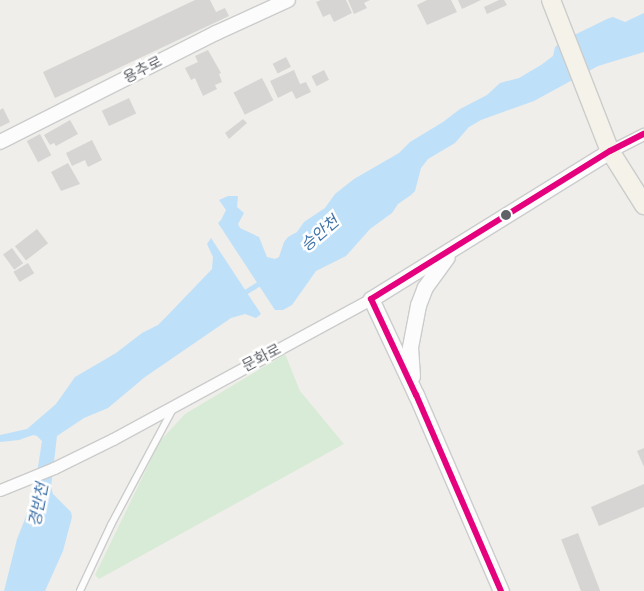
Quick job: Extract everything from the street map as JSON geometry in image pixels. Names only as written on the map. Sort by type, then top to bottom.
[{"type":"main road","points":[[552,0],[610,150],[644,205]]},
{"type":"main road","name":"문화로","points":[[371,299],[610,150]]},
{"type":"main road","points":[[416,395],[411,374],[410,347],[418,305],[425,287],[434,272],[461,244]]},
{"type":"main road","points":[[371,299],[416,395],[501,591]]},
{"type":"street","name":"용추로","points":[[0,142],[216,33],[288,0]]},
{"type":"street","points":[[610,150],[644,134]]},
{"type":"street","name":"문화로","points":[[1,490],[54,468],[176,406],[371,299]]},
{"type":"lane","points":[[80,591],[111,525],[176,406]]},
{"type":"green space","points":[[285,354],[300,391],[344,444],[99,579],[95,575],[160,441],[185,414]]},
{"type":"water","points":[[644,13],[644,52],[598,66],[534,101],[481,120],[469,127],[455,143],[428,159],[421,168],[415,191],[411,195],[398,204],[392,213],[370,229],[346,256],[316,271],[292,305],[283,310],[275,310],[218,223],[226,210],[219,200],[228,196],[238,196],[237,207],[244,213],[238,224],[240,228],[259,237],[267,257],[275,259],[279,257],[284,242],[288,237],[297,232],[304,222],[325,208],[335,194],[354,179],[399,153],[410,142],[460,109],[487,95],[500,83],[519,78],[541,65],[553,56],[555,47],[562,41],[607,19],[613,17],[625,22]]},
{"type":"water","name":"경반천","points":[[211,238],[261,314],[256,318],[245,314],[231,318],[145,377],[108,408],[84,418],[57,436],[51,487],[53,494],[71,512],[72,517],[63,551],[45,591],[4,591],[17,539],[33,499],[42,441],[33,435],[19,440],[0,442],[0,435],[27,429],[56,404],[75,377],[116,353],[142,333],[158,325],[212,269],[213,257],[207,244]]},
{"type":"building","points":[[195,0],[210,0],[216,12],[225,8],[229,16],[55,98],[43,72]]},
{"type":"building","points":[[321,0],[346,0],[352,13],[334,22],[330,14],[323,17],[316,2]]},
{"type":"building","points":[[348,0],[370,0],[364,3],[367,8],[354,14]]},
{"type":"building","points":[[427,0],[451,0],[457,12],[427,25],[417,5]]},
{"type":"building","points":[[458,0],[481,0],[462,9]]},
{"type":"building","points":[[499,0],[504,0],[507,5],[487,14],[484,7]]},
{"type":"building","points":[[208,50],[221,73],[219,74],[222,82],[215,85],[217,89],[203,96],[195,78],[191,80],[185,68],[198,62],[195,56]]},
{"type":"building","points":[[286,57],[291,67],[278,74],[273,64]]},
{"type":"building","points":[[294,70],[300,84],[306,82],[311,92],[296,99],[292,91],[278,98],[270,81]]},
{"type":"building","points":[[324,70],[329,80],[317,86],[312,76]]},
{"type":"building","points":[[262,78],[273,100],[245,115],[233,93]]},
{"type":"building","points":[[129,98],[136,113],[109,126],[102,111]]},
{"type":"building","points":[[3,108],[10,122],[0,127],[0,110]]},
{"type":"building","points":[[243,119],[247,123],[229,139],[225,133]]},
{"type":"building","points":[[70,120],[78,134],[56,146],[54,143],[50,145],[44,135]]},
{"type":"building","points":[[40,134],[51,155],[38,162],[27,141]]},
{"type":"building","points":[[92,140],[102,160],[88,167],[85,160],[72,166],[66,153]]},
{"type":"building","points":[[68,163],[80,184],[61,191],[51,172]]},
{"type":"building","points":[[37,229],[48,243],[26,260],[15,246]]},
{"type":"building","points":[[12,248],[23,263],[14,270],[3,254]]},
{"type":"building","points":[[28,263],[34,273],[20,282],[13,272]]},
{"type":"building","points":[[644,448],[644,467],[637,451]]},
{"type":"building","points":[[644,484],[644,507],[599,526],[591,507]]},
{"type":"building","points":[[578,533],[600,591],[581,591],[561,539]]},
{"type":"waterway","name":"승안천","points":[[242,294],[263,281]]},
{"type":"transit line","points":[[501,591],[416,395],[371,299],[610,151],[644,134]]}]
